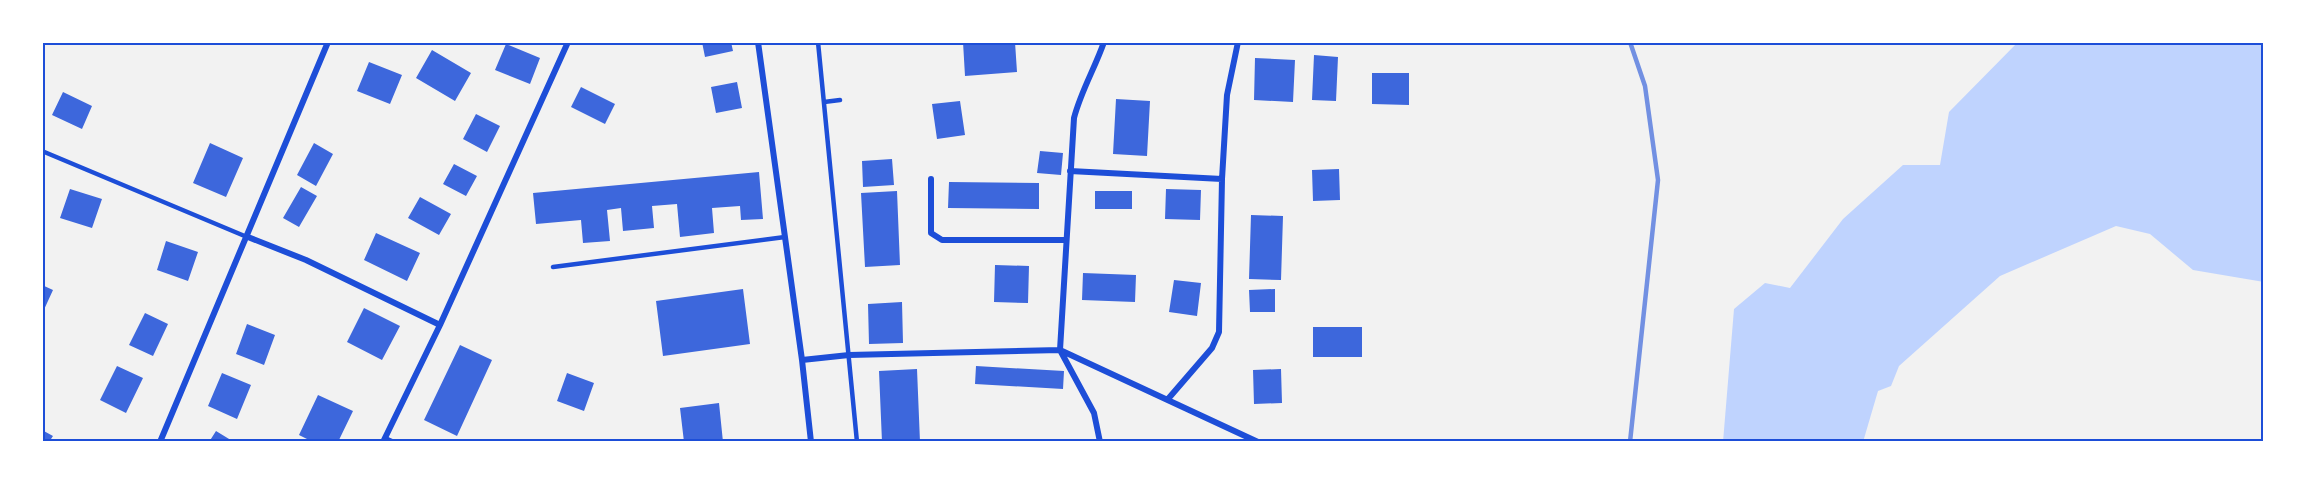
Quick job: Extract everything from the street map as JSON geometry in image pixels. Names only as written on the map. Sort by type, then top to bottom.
[{"type":"street","points":[[160,442],[328,42]]},
{"type":"street","points":[[384,440],[440,325],[568,42]]},
{"type":"street","points":[[758,42],[802,360],[810,442]]},
{"type":"street","points":[[1100,442],[1095,413],[1060,350],[1074,118],[1079,98],[1097,63],[1104,42]]},
{"type":"street","points":[[1168,399],[1212,348],[1219,333],[1222,179],[1227,95],[1238,42]]},
{"type":"street","points":[[1070,171],[1222,179]]},
{"type":"street","points":[[930,179],[930,233],[934,237],[942,240],[1066,240]]},
{"type":"street","points":[[248,237],[306,260],[440,325]]},
{"type":"street","points":[[802,360],[849,355],[1060,350],[1258,442]]},
{"type":"lane","points":[[818,42],[857,442]]},
{"type":"lane","points":[[824,102],[840,100]]},
{"type":"lane","points":[[42,151],[248,237]]},
{"type":"lane","points":[[553,267],[785,237]]},
{"type":"lane","points":[[384,440],[394,442]]},
{"type":"water","points":[[2018,42],[2264,42],[2264,282],[2193,270],[2150,234],[2116,226],[2000,276],[1899,366],[1891,386],[1878,391],[1863,442],[1723,442],[1734,309],[1765,283],[1790,288],[1843,219],[1903,165],[1940,165],[1949,112]]},
{"type":"building","points":[[702,42],[731,42],[733,51],[705,57]]},
{"type":"building","points":[[963,42],[1015,42],[1017,72],[965,76]]},
{"type":"building","points":[[506,44],[540,58],[530,84],[495,70]]},
{"type":"building","points":[[432,50],[471,73],[455,101],[416,78]]},
{"type":"building","points":[[1314,55],[1338,57],[1336,101],[1312,100]]},
{"type":"building","points":[[1255,58],[1295,60],[1293,102],[1254,100]]},
{"type":"building","points":[[369,62],[402,75],[390,104],[357,91]]},
{"type":"building","points":[[1372,73],[1409,73],[1409,105],[1372,104]]},
{"type":"building","points":[[737,82],[742,108],[716,113],[711,87]]},
{"type":"building","points":[[581,87],[615,104],[605,124],[571,107]]},
{"type":"building","points":[[63,92],[92,106],[82,129],[52,115]]},
{"type":"building","points":[[1116,99],[1150,101],[1147,156],[1113,154]]},
{"type":"building","points":[[960,101],[965,135],[937,139],[932,104]]},
{"type":"building","points":[[476,114],[500,126],[487,152],[463,139]]},
{"type":"building","points":[[210,143],[243,158],[226,197],[193,183]]},
{"type":"building","points":[[314,143],[333,154],[316,186],[297,175]]},
{"type":"building","points":[[1040,151],[1063,153],[1061,175],[1037,173]]},
{"type":"building","points":[[892,159],[894,185],[863,187],[862,161]]},
{"type":"building","points":[[454,164],[477,176],[466,196],[443,184]]},
{"type":"building","points":[[1339,169],[1340,200],[1313,201],[1312,170]]},
{"type":"building","points":[[759,172],[763,219],[741,220],[740,206],[712,208],[714,233],[680,237],[677,204],[652,206],[654,228],[623,231],[621,208],[607,210],[610,241],[583,243],[581,220],[536,224],[533,193]]},
{"type":"building","points":[[949,182],[1039,183],[1039,209],[948,208]]},
{"type":"building","points":[[301,187],[317,196],[299,227],[283,218]]},
{"type":"building","points":[[70,189],[102,199],[92,228],[60,218]]},
{"type":"building","points":[[1166,189],[1201,190],[1200,220],[1165,219]]},
{"type":"building","points":[[897,191],[900,265],[865,267],[861,193]]},
{"type":"building","points":[[1095,191],[1132,191],[1132,209],[1095,209]]},
{"type":"building","points":[[420,197],[451,214],[439,235],[408,218]]},
{"type":"building","points":[[1251,215],[1283,216],[1281,280],[1249,279]]},
{"type":"building","points":[[376,233],[420,253],[407,281],[364,260]]},
{"type":"building","points":[[166,241],[198,252],[188,281],[157,270]]},
{"type":"building","points":[[995,265],[1029,266],[1028,303],[994,302]]},
{"type":"building","points":[[1083,273],[1136,275],[1135,302],[1082,300]]},
{"type":"building","points":[[1174,280],[1201,283],[1197,316],[1169,312]]},
{"type":"building","points":[[42,285],[53,290],[42,314]]},
{"type":"building","points":[[743,289],[750,344],[663,356],[656,301]]},
{"type":"building","points":[[1275,289],[1275,312],[1250,312],[1249,290]]},
{"type":"building","points":[[902,302],[903,343],[869,344],[868,304]]},
{"type":"building","points":[[364,308],[400,326],[382,360],[347,342]]},
{"type":"building","points":[[145,313],[168,324],[153,356],[129,345]]},
{"type":"building","points":[[247,324],[275,335],[264,365],[236,354]]},
{"type":"building","points":[[1313,327],[1362,327],[1362,357],[1313,357]]},
{"type":"building","points":[[460,345],[492,360],[457,436],[424,420]]},
{"type":"building","points":[[117,366],[143,378],[126,413],[100,400]]},
{"type":"building","points":[[976,366],[1064,371],[1063,389],[975,384]]},
{"type":"building","points":[[917,369],[920,442],[882,442],[879,371]]},
{"type":"building","points":[[1281,369],[1282,403],[1254,404],[1253,370]]},
{"type":"building","points":[[222,373],[251,385],[237,419],[208,406]]},
{"type":"building","points":[[567,373],[594,383],[584,411],[557,401]]},
{"type":"building","points":[[318,395],[353,411],[338,442],[313,442],[299,435]]},
{"type":"building","points":[[719,403],[723,442],[684,442],[680,408]]},
{"type":"building","points":[[42,430],[53,436],[49,442],[42,442]]},
{"type":"building","points":[[216,431],[234,442],[209,442]]},
{"type":"railway","points":[[1630,42],[1645,86],[1658,180],[1630,442]]}]
